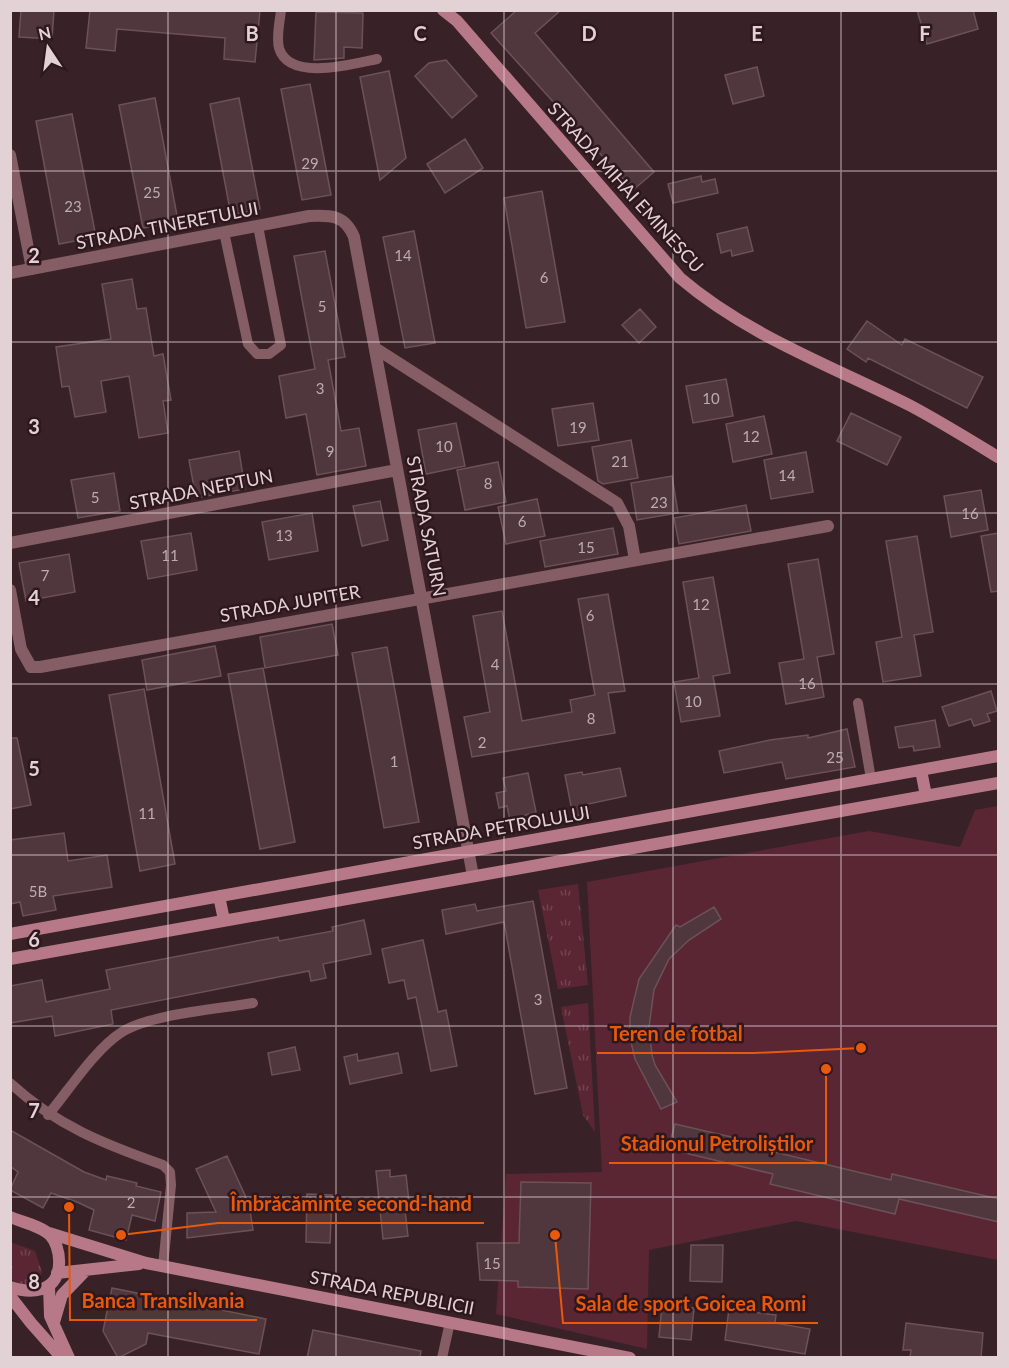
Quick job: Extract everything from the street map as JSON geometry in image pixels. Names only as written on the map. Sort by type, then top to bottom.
[{"type":"street","name":"STRADA MIHAI EMINESCU","points":[[442,10],[457,21],[680,278],[706,300],[737,321],[913,407],[999,457]]},
{"type":"street","points":[[10,155],[32,269]]},
{"type":"street","name":"STRADA SATURN","points":[[309,216],[331,215],[341,219],[350,227],[354,237],[473,876]]},
{"type":"street","name":"STRADA TINERETULUI","points":[[10,273],[309,216]]},
{"type":"street","points":[[375,348],[617,503],[629,526],[635,560]]},
{"type":"street","name":"STRADA NEPTUN","points":[[10,543],[397,470]]},
{"type":"street","name":"STRADA JUPITER","points":[[10,590],[21,649],[32,667],[828,526]]},
{"type":"street","name":"STRADA PETROLULUI","points":[[10,934],[999,756]]},
{"type":"street","points":[[921,770],[926,796]]},
{"type":"street","points":[[10,959],[999,783]]},
{"type":"street","points":[[219,896],[224,920]]},
{"type":"street","name":"STRADA REPUBLICII","points":[[10,1217],[49,1233],[146,1263],[630,1358]]},
{"type":"street","points":[[49,1233],[56,1244],[59,1259],[57,1274],[49,1286],[49,1309],[69,1358]]},
{"type":"street","name":"STRADA REPUBLICII","points":[[57,1274],[146,1263]]},
{"type":"street","points":[[54,1326],[62,1294],[88,1269]]},
{"type":"street","points":[[10,1287],[35,1290],[49,1286]]},
{"type":"street","points":[[10,1296],[62,1358]]},
{"type":"lane","points":[[281,10],[278,46],[285,58],[292,63],[334,69],[377,59]]},
{"type":"lane","points":[[224,232],[248,344],[257,354],[269,354],[281,345],[258,226]]},
{"type":"lane","points":[[858,703],[872,779]]},
{"type":"lane","points":[[48,1115],[122,1032],[142,1023],[254,1003]]},
{"type":"lane","points":[[10,1083],[48,1115],[96,1141],[163,1165],[170,1172],[171,1185],[163,1266]]},
{"type":"lane","points":[[442,1358],[450,1322]]},
{"type":"green space","points":[[998,806],[998,1260],[796,1221],[649,1250],[647,1349],[496,1314],[506,1174],[602,1172],[587,882],[869,831],[960,847],[975,810]]},
{"type":"green space","points":[[578,884],[588,985],[558,989],[538,890]]},
{"type":"green space","points":[[588,1003],[595,1132],[583,1115],[561,1007]]},
{"type":"green space","points":[[10,1242],[35,1251],[42,1271],[40,1280],[23,1287],[11,1279]]},
{"type":"building","points":[[21,10],[54,10],[52,39],[19,37]]},
{"type":"building","points":[[90,10],[260,10],[255,62],[224,59],[225,38],[117,29],[115,51],[86,48]]},
{"type":"building","points":[[517,10],[561,10],[535,33],[654,172],[633,190],[491,33]]},
{"type":"building","points":[[917,10],[973,10],[978,29],[927,44]]},
{"type":"building","points":[[316,12],[363,13],[362,48],[344,47],[344,58],[314,60]]},
{"type":"building","points":[[446,60],[477,96],[452,118],[415,76],[429,63]]},
{"type":"building","points":[[757,67],[764,96],[733,104],[725,75]]},
{"type":"building","points":[[389,71],[406,158],[380,180],[360,77]]},
{"type":"building","points":[[310,84],[331,195],[302,200],[281,89]]},
{"type":"building","points":[[155,98],[178,221],[143,228],[119,105]]},
{"type":"building","points":[[239,98],[260,209],[231,215],[210,104]]},
{"type":"building","points":[[72,114],[96,237],[59,244],[36,121]]},
{"type":"building","points":[[465,139],[483,168],[445,193],[427,164]]},
{"type":"building","points":[[701,176],[702,182],[715,179],[718,193],[673,203],[668,184]]},
{"type":"building","points":[[542,191],[565,322],[526,328],[504,198]]},
{"type":"building","points":[[747,227],[753,251],[732,256],[731,250],[721,253],[717,234]]},
{"type":"building","points":[[414,231],[435,343],[405,348],[383,237]]},
{"type":"building","points":[[325,251],[345,357],[328,360],[341,431],[359,428],[366,466],[317,475],[306,414],[286,418],[279,376],[315,369],[294,256]]},
{"type":"building","points":[[132,279],[137,309],[146,308],[154,356],[163,354],[171,400],[163,401],[168,433],[139,438],[129,376],[101,381],[106,412],[75,417],[69,386],[62,387],[56,347],[111,339],[102,284]]},
{"type":"building","points":[[640,309],[656,327],[639,343],[622,325]]},
{"type":"building","points":[[867,321],[902,345],[905,339],[983,377],[967,408],[868,358],[866,362],[847,349]]},
{"type":"building","points":[[726,379],[733,416],[693,423],[686,386]]},
{"type":"building","points":[[593,403],[599,440],[558,446],[552,409]]},
{"type":"building","points":[[851,413],[901,437],[887,465],[837,441]]},
{"type":"building","points":[[764,416],[772,454],[733,462],[726,424]]},
{"type":"building","points":[[456,423],[465,466],[426,474],[418,430]]},
{"type":"building","points":[[631,440],[638,478],[603,484],[598,481],[592,447]]},
{"type":"building","points":[[239,451],[245,489],[196,498],[189,460]]},
{"type":"building","points":[[806,452],[813,492],[771,499],[764,460]]},
{"type":"building","points":[[498,462],[506,502],[465,510],[457,470]]},
{"type":"building","points":[[114,473],[120,511],[78,518],[71,480]]},
{"type":"building","points":[[672,476],[678,513],[637,520],[631,483]]},
{"type":"building","points":[[981,490],[988,530],[951,537],[944,496]]},
{"type":"building","points":[[537,499],[545,536],[506,544],[498,507]]},
{"type":"building","points":[[380,501],[388,540],[362,546],[353,506]]},
{"type":"building","points":[[746,505],[751,531],[679,544],[674,518]]},
{"type":"building","points":[[312,513],[318,551],[269,560],[262,522]]},
{"type":"building","points":[[613,528],[618,554],[545,567],[540,541]]},
{"type":"building","points":[[191,533],[197,570],[148,579],[141,541]]},
{"type":"building","points":[[999,533],[999,591],[991,592],[981,536]]},
{"type":"building","points":[[917,536],[933,632],[914,635],[921,676],[883,682],[876,642],[902,637],[886,541]]},
{"type":"building","points":[[69,554],[75,592],[26,601],[19,563]]},
{"type":"building","points":[[818,559],[834,654],[817,657],[824,697],[786,704],[779,663],[804,659],[788,564]]},
{"type":"building","points":[[713,577],[730,673],[713,676],[720,716],[681,722],[674,682],[699,678],[683,582]]},
{"type":"building","points":[[608,594],[625,691],[608,693],[615,733],[472,757],[464,717],[490,712],[473,616],[502,611],[522,721],[572,712],[570,700],[595,695],[578,599]]},
{"type":"building","points":[[332,624],[338,655],[265,668],[260,637]]},
{"type":"building","points":[[215,646],[221,676],[147,690],[142,660]]},
{"type":"building","points":[[387,647],[419,822],[384,828],[352,653]]},
{"type":"building","points":[[263,668],[295,842],[260,849],[228,674]]},
{"type":"building","points":[[144,689],[175,864],[140,871],[109,695]]},
{"type":"building","points":[[991,691],[997,711],[987,714],[990,721],[974,726],[971,719],[949,726],[942,707]]},
{"type":"building","points":[[935,720],[940,747],[914,751],[913,746],[899,748],[895,727]]},
{"type":"building","points":[[847,729],[855,767],[786,779],[782,762],[724,773],[719,751],[770,740],[808,735],[808,738]]},
{"type":"building","points":[[10,738],[17,738],[31,805],[10,809]]},
{"type":"building","points":[[620,768],[626,796],[588,804],[590,813],[573,816],[565,775],[582,772],[583,775]]},
{"type":"building","points":[[528,773],[536,812],[510,820],[507,806],[499,808],[496,793],[506,791],[503,778]]},
{"type":"building","points":[[64,833],[68,861],[107,855],[112,887],[53,896],[56,910],[23,916],[20,902],[10,904],[10,840]]},
{"type":"building","points":[[533,901],[567,1088],[535,1094],[504,922],[446,934],[442,910],[475,904],[477,911]]},
{"type":"building","points":[[714,907],[721,919],[689,940],[669,959],[654,990],[649,1027],[652,1055],[655,1065],[677,1102],[661,1109],[635,1059],[630,1038],[630,1017],[639,979],[676,925],[680,927]]},
{"type":"building","points":[[364,920],[371,954],[323,964],[326,978],[311,981],[309,971],[111,1010],[113,1024],[55,1036],[52,1016],[10,1023],[10,986],[42,980],[46,1002],[110,989],[106,970],[278,937],[279,941],[333,931],[332,927]]},
{"type":"building","points":[[423,940],[438,1012],[446,1010],[457,1066],[431,1071],[416,997],[408,999],[404,980],[389,983],[382,949]]},
{"type":"building","points":[[295,1047],[300,1070],[272,1075],[268,1053]]},
{"type":"building","points":[[398,1053],[402,1073],[350,1084],[344,1057],[357,1054],[358,1061]]},
{"type":"building","points":[[675,1124],[771,1146],[770,1151],[891,1180],[892,1174],[999,1199],[999,1222],[899,1199],[895,1214],[770,1184],[773,1174],[668,1149]]},
{"type":"building","points":[[10,1130],[84,1172],[106,1180],[107,1176],[137,1183],[136,1186],[161,1192],[155,1221],[132,1215],[126,1240],[89,1230],[94,1210],[77,1202],[51,1193],[43,1208],[10,1190],[18,1172],[10,1166]]},
{"type":"building","points":[[227,1156],[249,1204],[253,1230],[187,1238],[187,1213],[216,1212],[196,1169]]},
{"type":"building","points":[[390,1170],[390,1177],[406,1175],[409,1202],[404,1202],[408,1236],[383,1239],[376,1171]]},
{"type":"building","points":[[521,1182],[591,1183],[588,1289],[518,1287],[518,1281],[480,1280],[477,1243],[519,1243]]},
{"type":"building","points":[[307,1194],[332,1195],[330,1243],[306,1242]]},
{"type":"building","points":[[691,1245],[723,1245],[722,1282],[690,1281]]},
{"type":"building","points":[[112,1288],[266,1319],[259,1354],[148,1333],[146,1344],[118,1358],[103,1331]]},
{"type":"building","points":[[662,1305],[694,1308],[691,1340],[659,1337]]},
{"type":"building","points":[[729,1309],[776,1315],[775,1323],[810,1329],[805,1354],[725,1340]]},
{"type":"building","points":[[906,1323],[983,1333],[981,1358],[910,1358],[911,1350],[903,1350]]},
{"type":"building","points":[[313,1330],[421,1351],[420,1358],[307,1358]]},
{"type":"place","name":"Teren de fotbal","points":[[861,1048]]},
{"type":"place","name":"Stadionul Petroliștilor","points":[[826,1069]]},
{"type":"place","name":"Banca Transilvania","points":[[69,1207]]},
{"type":"place","name":"Îmbrăcăminte second-hand","points":[[121,1235]]},
{"type":"place","name":"Sala de sport Goicea Romi","points":[[555,1235]]}]
